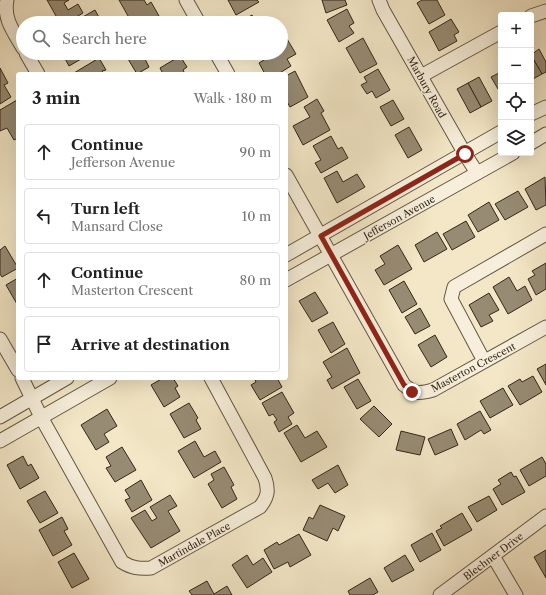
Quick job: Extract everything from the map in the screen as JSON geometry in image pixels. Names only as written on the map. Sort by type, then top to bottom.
[{"type":"street","points":[[7,0],[5,12],[7,21],[16,36]]},
{"type":"street","points":[[186,0],[195,16]]},
{"type":"street","name":"Marbury Road","points":[[379,0],[383,10],[477,173]]},
{"type":"street","points":[[534,15],[546,11]]},
{"type":"street","points":[[422,76],[498,34]]},
{"type":"street","points":[[30,60],[37,72]]},
{"type":"street","points":[[220,60],[227,72]]},
{"type":"street","points":[[534,113],[546,107]]},
{"type":"street","points":[[288,254],[498,134]]},
{"type":"street","points":[[534,141],[546,134]]},
{"type":"street","name":"Jefferson Avenue","points":[[288,279],[508,156]]},
{"type":"street","name":"Masterton Crescent","points":[[288,178],[321,236],[330,256],[404,385],[412,392],[421,393],[432,390],[546,327]]},
{"type":"street","points":[[484,361],[451,299],[454,287],[546,234]]},
{"type":"street","points":[[0,339],[16,367]]},
{"type":"street","name":"Martindale Place","points":[[23,380],[33,397],[41,417],[122,562],[140,569],[151,568],[260,507],[266,499],[268,488],[266,478],[212,380]]},
{"type":"street","points":[[0,416],[63,380]]},
{"type":"street","points":[[0,441],[106,380]]},
{"type":"street","name":"Blechner Drive","points":[[440,595],[546,516]]},
{"type":"street","points":[[493,556],[516,595]]},
{"type":"building","points":[[47,0],[69,0],[64,3],[68,10],[78,4],[83,13],[78,16],[56,16]]},
{"type":"building","points":[[119,0],[144,0],[147,5],[151,2],[159,16],[128,16]]},
{"type":"building","points":[[228,0],[257,0],[259,2],[236,15]]},
{"type":"building","points":[[322,0],[345,0],[347,5],[326,13]]},
{"type":"building","points":[[422,0],[437,0],[445,15],[429,24],[417,3]]},
{"type":"building","points":[[347,9],[354,23],[349,26],[354,33],[339,42],[327,20]]},
{"type":"building","points":[[95,10],[98,16],[84,16]]},
{"type":"building","points":[[451,19],[459,32],[454,35],[457,41],[439,51],[429,32]]},
{"type":"building","points":[[363,38],[377,64],[360,73],[346,48]]},
{"type":"building","points":[[288,41],[296,54],[288,58]]},
{"type":"building","points":[[539,49],[546,62],[546,72],[542,74],[534,60],[534,53]]},
{"type":"building","points":[[66,60],[79,60],[69,66]]},
{"type":"building","points":[[96,60],[100,60],[106,70],[102,71],[103,72],[76,72]]},
{"type":"building","points":[[129,60],[146,60],[149,67],[140,72],[136,72]]},
{"type":"building","points":[[173,60],[183,60],[187,67],[183,70],[184,72],[162,72],[160,68]]},
{"type":"building","points":[[264,60],[288,60],[291,66],[281,72],[264,72],[259,63]]},
{"type":"building","points":[[534,60],[542,74],[534,78]]},
{"type":"building","points":[[0,68],[8,83],[4,85],[11,97],[0,104]]},
{"type":"building","points":[[378,69],[390,90],[376,98],[372,91],[367,94],[361,85],[367,82],[364,77]]},
{"type":"building","points":[[295,71],[308,97],[290,107],[288,104],[288,75]]},
{"type":"building","points":[[498,74],[498,89],[491,77]]},
{"type":"building","points":[[479,77],[492,101],[481,107],[468,83]]},
{"type":"building","points":[[468,83],[481,107],[470,113],[457,89]]},
{"type":"building","points":[[317,99],[324,111],[321,113],[330,130],[303,145],[293,126],[310,117],[304,107]]},
{"type":"building","points":[[393,100],[404,119],[391,126],[380,107]]},
{"type":"building","points":[[16,101],[16,139],[14,140],[7,128],[0,131],[0,110]]},
{"type":"building","points":[[409,127],[422,150],[408,158],[395,135]]},
{"type":"building","points":[[331,136],[338,149],[342,147],[348,158],[321,173],[315,163],[321,160],[313,146]]},
{"type":"building","points":[[337,171],[343,182],[357,174],[365,187],[337,203],[324,178]]},
{"type":"building","points":[[545,177],[546,205],[536,210],[525,189]]},
{"type":"building","points":[[518,191],[528,207],[505,220],[495,204]]},
{"type":"building","points":[[489,202],[499,220],[478,232],[468,215]]},
{"type":"building","points":[[466,221],[475,237],[452,250],[443,234]]},
{"type":"building","points":[[437,232],[447,249],[424,262],[415,245]]},
{"type":"building","points":[[398,245],[412,269],[384,285],[375,270],[385,264],[380,256]]},
{"type":"building","points":[[5,246],[16,265],[16,269],[2,277],[0,274],[0,250]]},
{"type":"building","points":[[546,263],[546,289],[536,295],[528,279],[535,275],[532,271]]},
{"type":"building","points":[[509,277],[517,291],[525,286],[532,300],[508,314],[493,287]]},
{"type":"building","points":[[16,279],[16,302],[6,285]]},
{"type":"building","points":[[404,281],[417,304],[402,313],[389,290]]},
{"type":"building","points":[[315,292],[328,313],[312,322],[299,301]]},
{"type":"building","points":[[489,293],[499,310],[489,315],[493,321],[481,327],[469,305]]},
{"type":"building","points":[[420,308],[430,326],[415,334],[405,317]]},
{"type":"building","points":[[333,322],[345,344],[331,353],[318,330]]},
{"type":"building","points":[[435,335],[447,357],[431,367],[418,345]]},
{"type":"building","points":[[347,348],[360,373],[332,389],[327,380],[332,377],[323,362]]},
{"type":"building","points":[[546,364],[546,385],[537,369]]},
{"type":"building","points":[[533,376],[542,392],[520,405],[508,386],[520,379],[522,382]]},
{"type":"building","points":[[358,379],[371,401],[357,409],[344,387]]},
{"type":"building","points":[[160,380],[174,380],[178,386],[175,388],[180,397],[164,407],[151,385]]},
{"type":"building","points":[[255,380],[278,380],[282,387],[260,400],[251,385],[256,382]]},
{"type":"building","points":[[503,388],[513,405],[490,418],[480,401]]},
{"type":"building","points":[[282,392],[294,413],[288,417],[292,424],[279,432],[274,422],[277,420],[273,414],[269,416],[262,403]]},
{"type":"building","points":[[189,403],[198,418],[196,420],[201,429],[184,438],[170,414]]},
{"type":"building","points":[[374,406],[392,424],[379,437],[360,419]]},
{"type":"building","points":[[107,409],[117,426],[104,434],[109,442],[96,450],[81,425]]},
{"type":"building","points":[[480,411],[491,430],[484,434],[481,430],[465,440],[457,424]]},
{"type":"building","points":[[297,425],[305,438],[317,431],[327,447],[301,462],[284,433]]},
{"type":"building","points":[[451,429],[458,445],[435,455],[428,439]]},
{"type":"building","points":[[401,431],[425,437],[420,455],[396,450]]},
{"type":"building","points":[[195,441],[204,457],[215,451],[221,462],[194,478],[178,451]]},
{"type":"building","points":[[122,447],[136,470],[115,482],[106,468],[111,466],[106,457]]},
{"type":"building","points":[[23,456],[28,466],[31,464],[39,478],[20,489],[7,465]]},
{"type":"building","points":[[542,457],[546,464],[546,476],[529,486],[520,470]]},
{"type":"building","points":[[338,465],[348,485],[335,493],[328,483],[318,489],[312,480]]},
{"type":"building","points":[[224,467],[234,485],[231,487],[237,499],[222,508],[208,484],[214,480],[211,474]]},
{"type":"building","points":[[511,472],[514,477],[516,476],[525,492],[502,505],[493,489],[501,484],[498,480]]},
{"type":"building","points":[[141,480],[152,500],[132,512],[125,500],[130,498],[125,490]]},
{"type":"building","points":[[45,491],[58,513],[40,523],[27,501]]},
{"type":"building","points":[[170,495],[177,506],[168,511],[180,531],[151,548],[131,518],[145,510],[152,521],[157,518],[150,507]]},
{"type":"building","points":[[489,496],[497,510],[477,522],[468,507]]},
{"type":"building","points":[[320,505],[345,516],[338,531],[333,528],[327,541],[303,530],[309,517],[313,519]]},
{"type":"building","points":[[462,513],[472,530],[444,546],[436,531],[442,528],[440,526]]},
{"type":"building","points":[[62,517],[68,529],[64,531],[72,545],[53,556],[39,530]]},
{"type":"building","points":[[432,533],[441,550],[420,562],[411,545]]},
{"type":"building","points":[[299,534],[311,555],[290,567],[288,562],[274,569],[264,550],[277,542],[279,545]]},
{"type":"building","points":[[546,550],[546,578],[534,557]]},
{"type":"building","points":[[74,553],[89,579],[72,588],[58,562]]},
{"type":"building","points":[[247,555],[253,565],[263,558],[272,572],[247,588],[232,565]]},
{"type":"building","points":[[405,555],[414,570],[392,582],[384,568]]},
{"type":"building","points":[[370,578],[378,592],[373,595],[350,595],[348,591]]},
{"type":"building","points":[[207,581],[214,594],[227,586],[232,595],[192,595],[189,591]]},
{"type":"route","points":[[412,392],[404,385],[330,256],[321,236],[465,154]]}]
